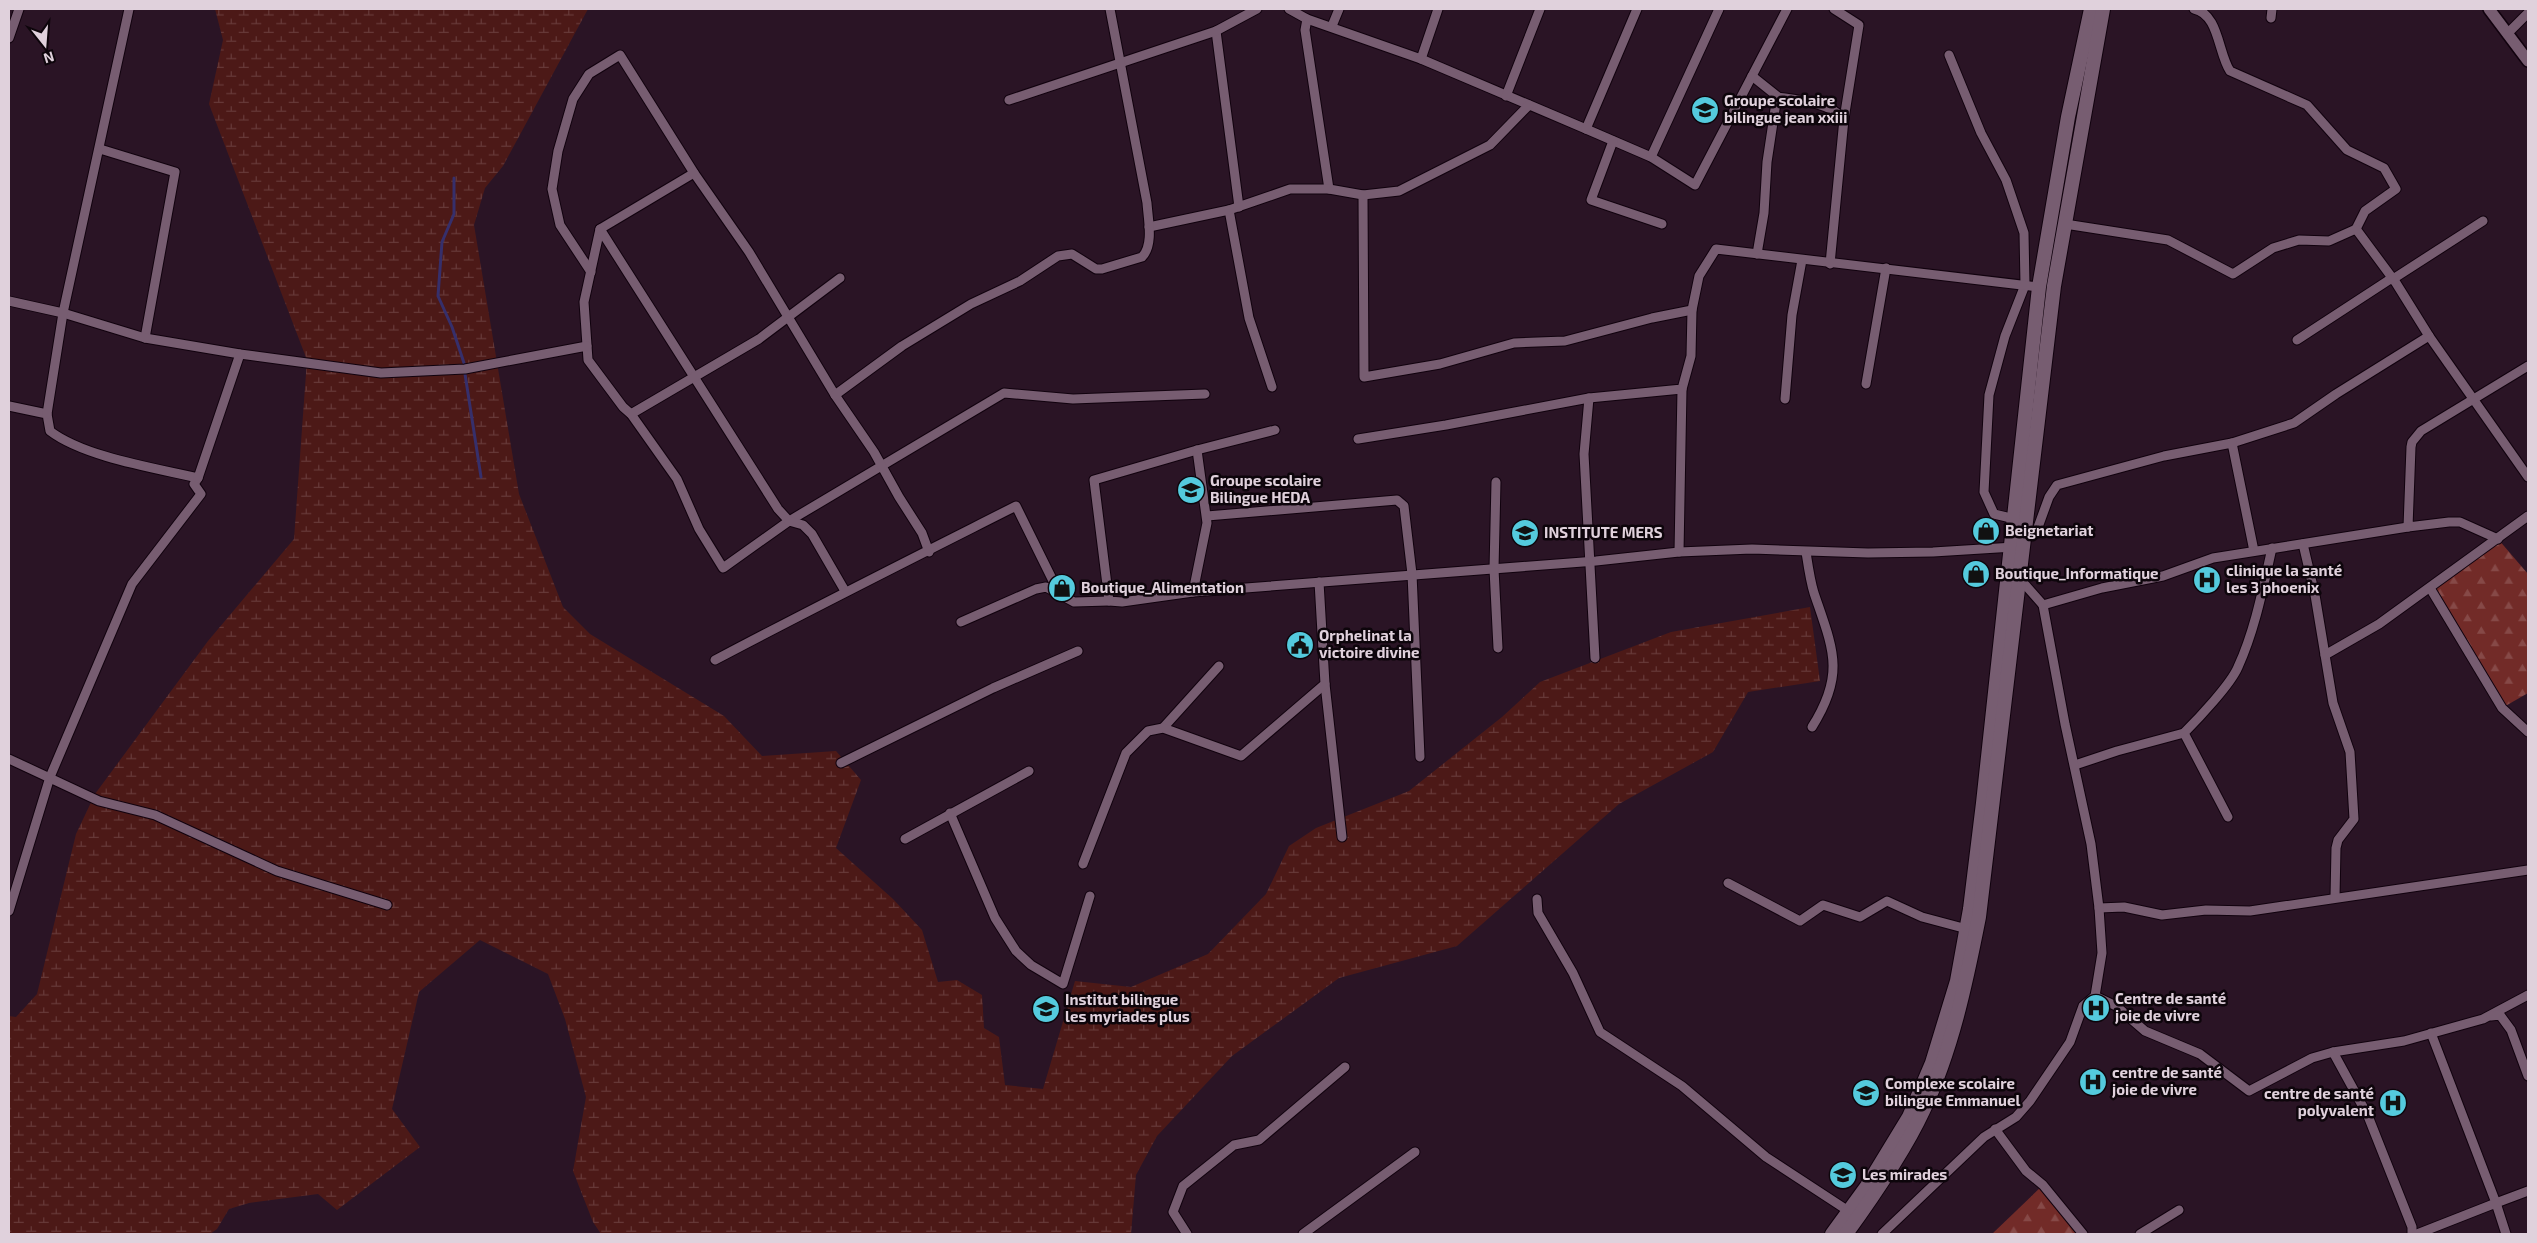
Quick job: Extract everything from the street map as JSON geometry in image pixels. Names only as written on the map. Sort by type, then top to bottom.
[{"type":"main road","points":[[1846,1234],[1887,1173],[1923,1112],[1944,1059],[1967,981],[1979,917],[2020,579],[2021,544],[2015,519],[2032,286],[2091,9]]},
{"type":"main road","points":[[1832,1234],[1850,1212],[1909,1117],[1932,1063],[1957,982],[1967,929],[2021,544],[2054,286],[2103,9]]},
{"type":"street","points":[[9,38],[19,9]]},
{"type":"street","points":[[129,9],[63,313],[47,414],[50,431],[63,442],[100,454],[198,478]]},
{"type":"street","points":[[834,395],[902,346],[971,304],[1020,281],[1058,256],[1072,254],[1096,269],[1142,257],[1148,250],[1149,227],[1143,178],[1110,9]]},
{"type":"street","points":[[1009,100],[1122,64],[1216,31],[1257,9]]},
{"type":"street","points":[[1288,9],[1307,19],[1332,26],[1421,59],[1651,157],[1695,185],[1787,9]]},
{"type":"street","points":[[1332,26],[1339,9]]},
{"type":"street","points":[[1421,59],[1438,9]]},
{"type":"street","points":[[1506,96],[1540,9]]},
{"type":"street","points":[[1586,129],[1637,9]]},
{"type":"street","points":[[1651,157],[1719,9]]},
{"type":"street","points":[[1830,264],[1844,119],[1859,25],[1834,9]]},
{"type":"street","points":[[2065,224],[2168,240],[2233,274],[2273,248],[2299,240],[2329,240],[2356,229],[2365,212],[2396,189],[2384,168],[2347,150],[2307,106],[2230,71],[2209,18],[2202,10],[2194,9]]},
{"type":"street","points":[[2489,9],[2528,60]]},
{"type":"street","points":[[2507,34],[2528,13]]},
{"type":"street","points":[[1307,19],[1305,30],[1329,189]]},
{"type":"street","points":[[1216,31],[1239,206]]},
{"type":"street","points":[[591,272],[560,225],[552,188],[558,151],[573,99],[589,74],[620,55],[694,173],[733,229],[834,395],[881,465],[922,533],[929,552]]},
{"type":"street","points":[[1949,55],[1982,133],[2006,180],[2024,233],[2032,286],[2006,336],[1989,395],[1984,492],[1994,514],[2015,519]]},
{"type":"street","points":[[1752,76],[1777,97],[1812,102],[1840,115],[1844,119]]},
{"type":"street","points":[[1757,254],[1764,213],[1767,162],[1777,97]]},
{"type":"street","points":[[1149,227],[1228,210],[1290,189],[1329,189],[1363,195],[1399,191],[1490,145],[1529,105]]},
{"type":"street","points":[[1613,141],[1591,200],[1662,224]]},
{"type":"street","points":[[100,148],[175,172],[145,338]]},
{"type":"street","points":[[694,173],[600,229],[584,302],[588,360],[623,407],[631,414],[677,479],[699,529],[723,568],[789,521],[1004,393],[1074,399],[1205,394]]},
{"type":"street","points":[[1363,195],[1364,377],[1440,364],[1514,343],[1565,341],[1652,318],[1692,310]]},
{"type":"street","points":[[1228,210],[1249,318],[1272,387]]},
{"type":"street","points":[[2297,340],[2484,221]]},
{"type":"street","points":[[600,229],[695,378],[737,448],[778,509],[789,521],[803,525],[812,534],[845,591]]},
{"type":"street","points":[[2356,229],[2393,278],[2429,336],[2528,478]]},
{"type":"street","points":[[1679,552],[1682,389],[1691,356],[1692,310],[1699,276],[1716,249],[1830,264],[1886,268],[2032,286]]},
{"type":"street","points":[[1785,399],[1792,315],[1802,260]]},
{"type":"street","points":[[1866,384],[1886,268]]},
{"type":"street","points":[[631,414],[695,378],[787,318],[840,278]]},
{"type":"street","points":[[9,301],[63,313],[145,338],[240,354],[381,373],[464,370],[588,346]]},
{"type":"street","points":[[961,622],[1036,589],[1046,587],[1074,602],[1122,602],[1193,592],[1494,569],[1679,552],[1752,549],[1806,552],[1933,552],[2021,544],[2037,530],[2049,497],[2057,485],[2164,456],[2232,443],[2294,423],[2336,394],[2429,336]]},
{"type":"street","points":[[9,911],[50,777],[132,584],[201,494],[194,484],[198,478],[240,354]]},
{"type":"street","points":[[2408,528],[2412,442],[2421,431],[2475,400],[2528,366]]},
{"type":"street","points":[[1358,439],[1446,425],[1589,398],[1682,389]]},
{"type":"street","points":[[1589,398],[1584,447],[1595,658]]},
{"type":"street","points":[[9,406],[47,414]]},
{"type":"street","points":[[1109,601],[1094,480],[1275,430]]},
{"type":"street","points":[[2232,443],[2254,551]]},
{"type":"street","points":[[1193,592],[1207,516],[1197,450]]},
{"type":"street","points":[[1496,482],[1494,569],[1498,648]]},
{"type":"street","points":[[1207,516],[1397,500],[1404,506],[1412,574],[1420,757]]},
{"type":"street","points":[[715,660],[845,591],[929,552],[1016,506],[1059,593]]},
{"type":"street","points":[[2325,655],[2365,633],[2528,516]]},
{"type":"street","points":[[2043,605],[2102,588],[2163,576],[2212,558],[2449,522],[2460,522],[2498,539]]},
{"type":"street","points":[[2303,544],[2333,703],[2350,752],[2354,819],[2338,840],[2336,848],[2335,897]]},
{"type":"street","points":[[2075,765],[2117,751],[2184,733],[2199,718],[2238,669],[2260,600],[2272,548]]},
{"type":"street","points":[[1806,552],[1813,590],[1829,634],[1834,664],[1832,688],[1812,727]]},
{"type":"street","points":[[1889,1233],[1995,1129],[2005,1126],[2016,1118],[2043,1085],[2070,1042],[2083,1006],[2095,996],[2102,953],[2099,908],[2091,844],[2065,724],[2043,605],[2020,579]]},
{"type":"street","points":[[1319,582],[1325,684],[1342,837]]},
{"type":"street","points":[[2430,588],[2502,708],[2528,732]]},
{"type":"street","points":[[841,763],[993,688],[1078,651]]},
{"type":"street","points":[[1163,728],[1219,666]]},
{"type":"street","points":[[1083,864],[1126,753],[1148,731],[1163,728],[1241,756],[1325,684]]},
{"type":"street","points":[[2184,733],[2228,817]]},
{"type":"street","points":[[9,759],[99,801],[155,815],[277,871],[387,905]]},
{"type":"street","points":[[905,839],[1030,771]]},
{"type":"street","points":[[950,813],[995,918],[1016,950],[1031,965],[1063,984],[1090,896]]},
{"type":"street","points":[[2099,908],[2124,907],[2162,915],[2206,910],[2250,910],[2528,870]]},
{"type":"street","points":[[1728,883],[1800,921],[1823,905],[1860,917],[1887,901],[1922,917],[1967,929]]},
{"type":"street","points":[[1537,899],[1538,913],[1573,973],[1600,1032],[1682,1086],[1766,1157],[1850,1212]]},
{"type":"street","points":[[2487,1017],[2528,995]]},
{"type":"street","points":[[2095,996],[2116,1006],[2145,1031],[2200,1054],[2249,1091],[2312,1058],[2333,1052],[2404,1041],[2500,1015],[2511,1030],[2528,1076]]},
{"type":"street","points":[[2431,1033],[2506,1234]]},
{"type":"street","points":[[2333,1052],[2368,1116],[2412,1227],[2412,1234]]},
{"type":"street","points":[[1187,1234],[1173,1212],[1183,1186],[1234,1145],[1259,1140],[1345,1067]]},
{"type":"street","points":[[1995,1129],[2026,1171],[2043,1185],[2083,1234]]},
{"type":"street","points":[[1303,1234],[1415,1152]]},
{"type":"street","points":[[2417,1234],[2528,1191]]},
{"type":"street","points":[[2140,1234],[2179,1210]]},
{"type":"green space","points":[[215,9],[588,9],[503,166],[485,188],[474,225],[519,494],[563,607],[590,634],[724,716],[762,756],[836,751],[861,780],[836,848],[893,899],[922,930],[938,982],[957,980],[982,995],[984,1028],[999,1037],[1005,1085],[1043,1089],[1075,981],[1131,987],[1208,954],[1266,894],[1289,846],[1316,828],[1409,791],[1502,717],[1540,682],[1671,632],[1810,607],[1820,681],[1748,692],[1713,752],[1619,804],[1457,946],[1339,978],[1232,1056],[1157,1136],[1136,1175],[1131,1234],[601,1234],[593,1222],[573,1171],[586,1097],[565,1019],[548,974],[480,940],[419,992],[392,1109],[420,1147],[337,1210],[318,1194],[249,1203],[229,1209],[217,1229],[210,1234],[9,1234],[9,1016],[16,1017],[37,994],[76,834],[95,794],[208,641],[294,539],[307,360],[209,104],[223,40]]},
{"type":"green space","points":[[2498,539],[2528,574],[2528,693],[2502,708],[2430,588]]},
{"type":"green space","points":[[2043,1185],[2083,1234],[1992,1234]]},
{"type":"waterway","points":[[454,178],[454,214],[442,242],[438,296],[452,327],[464,363]]},
{"type":"waterway","points":[[465,374],[481,477]]},
{"type":"place","name":"Groupe scolaire bilingue jean xxiii","points":[[1705,110]]},
{"type":"place","name":"Groupe scolaire Bilingue HEDA","points":[[1191,490]]},
{"type":"place","name":"Beignetariat","points":[[1986,531]]},
{"type":"place","name":"INSTITUTE MERS","points":[[1525,533]]},
{"type":"place","name":"Boutique_Informatique","points":[[1976,574]]},
{"type":"place","name":"clinique la santé les 3 phoenix","points":[[2207,580]]},
{"type":"place","name":"Boutique_Alimentation","points":[[1062,588]]},
{"type":"place","name":"Orphelinat la victoire divine","points":[[1300,645]]},
{"type":"place","name":"Centre de santé joie de vivre","points":[[2096,1008]]},
{"type":"place","name":"Institut bilingue les myriades plus","points":[[1046,1009]]},
{"type":"place","name":"centre de santé joie de vivre","points":[[2093,1082]]},
{"type":"place","name":"Complexe scolaire bilingue Emmanuel","points":[[1866,1093]]},
{"type":"place","name":"centre de santé polyvalent","points":[[2393,1103]]},
{"type":"place","name":"Les mirades","points":[[1843,1175]]}]
